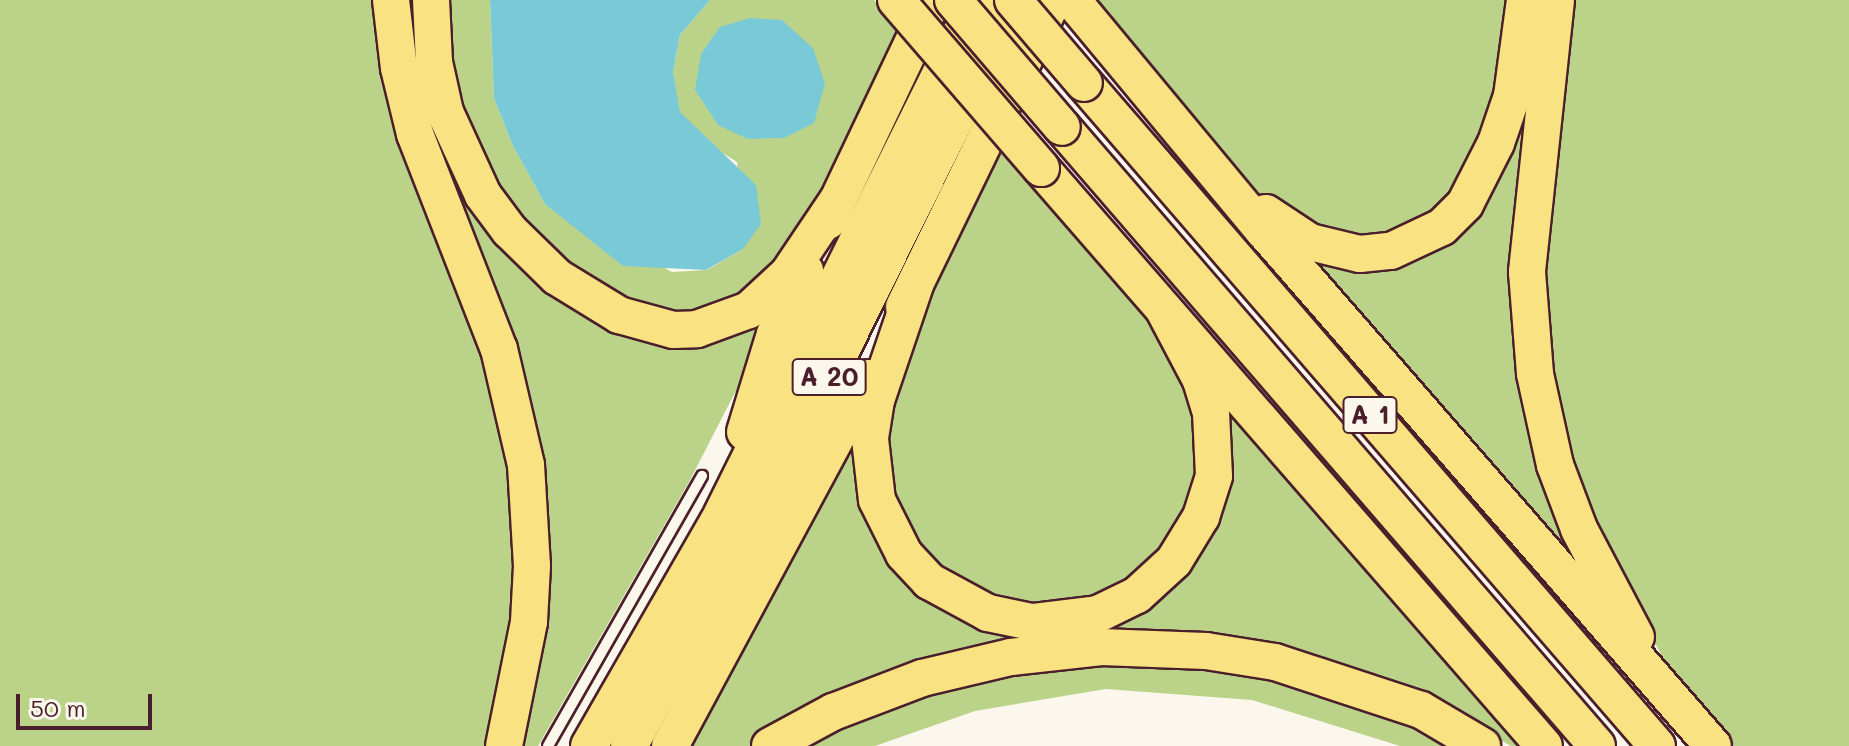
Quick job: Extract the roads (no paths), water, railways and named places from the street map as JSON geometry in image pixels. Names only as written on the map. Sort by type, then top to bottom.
[{"type":"highway","points":[[391,0],[399,68],[415,134],[499,349],[526,465],[532,566],[529,622],[504,746]]},
{"type":"highway","points":[[431,0],[434,62],[445,112],[483,195],[509,230],[557,277],[619,315],[673,330],[697,329],[749,310],[788,274],[837,201]]},
{"type":"highway","points":[[896,0],[1544,746]]},
{"type":"highway","points":[[718,522],[775,334],[933,0]]},
{"type":"highway","name":"A 1","points":[[953,0],[1597,746]]},
{"type":"highway","name":"A 20","points":[[589,746],[718,522],[977,0]]},
{"type":"highway","name":"A 1","points":[[1013,0],[1657,746]]},
{"type":"highway","name":"A 20","points":[[629,746],[788,458],[1013,0]]},
{"type":"highway","points":[[670,746],[820,475],[1053,0]]},
{"type":"highway","points":[[1072,0],[1204,154],[1264,231],[1704,735]]},
{"type":"highway","points":[[1204,154],[1259,207],[1310,242],[1360,254],[1418,241],[1465,204],[1482,176],[1512,96],[1525,0]]},
{"type":"highway","points":[[1556,0],[1527,272],[1535,374],[1555,465],[1579,529],[1636,638],[1704,735]]},
{"type":"highway","points":[[915,285],[876,400],[870,439],[877,500],[904,554],[929,581],[988,613],[1032,622],[1098,614],[1137,595],[1174,561],[1201,517],[1214,476],[1211,413],[1201,380],[1165,312]]},
{"type":"highway","points":[[770,746],[833,712],[922,678],[1011,657],[1101,647],[1206,651],[1275,662],[1421,710],[1482,746]]},
{"type":"lane","points":[[548,746],[702,476]]},
{"type":"water","points":[[490,0],[710,0],[680,35],[673,72],[680,112],[756,185],[761,224],[743,249],[706,270],[623,266],[545,204],[512,144],[494,98]]},
{"type":"water","points":[[750,18],[782,20],[813,48],[825,84],[814,123],[784,138],[748,139],[718,125],[695,90],[701,54],[720,27]]}]
